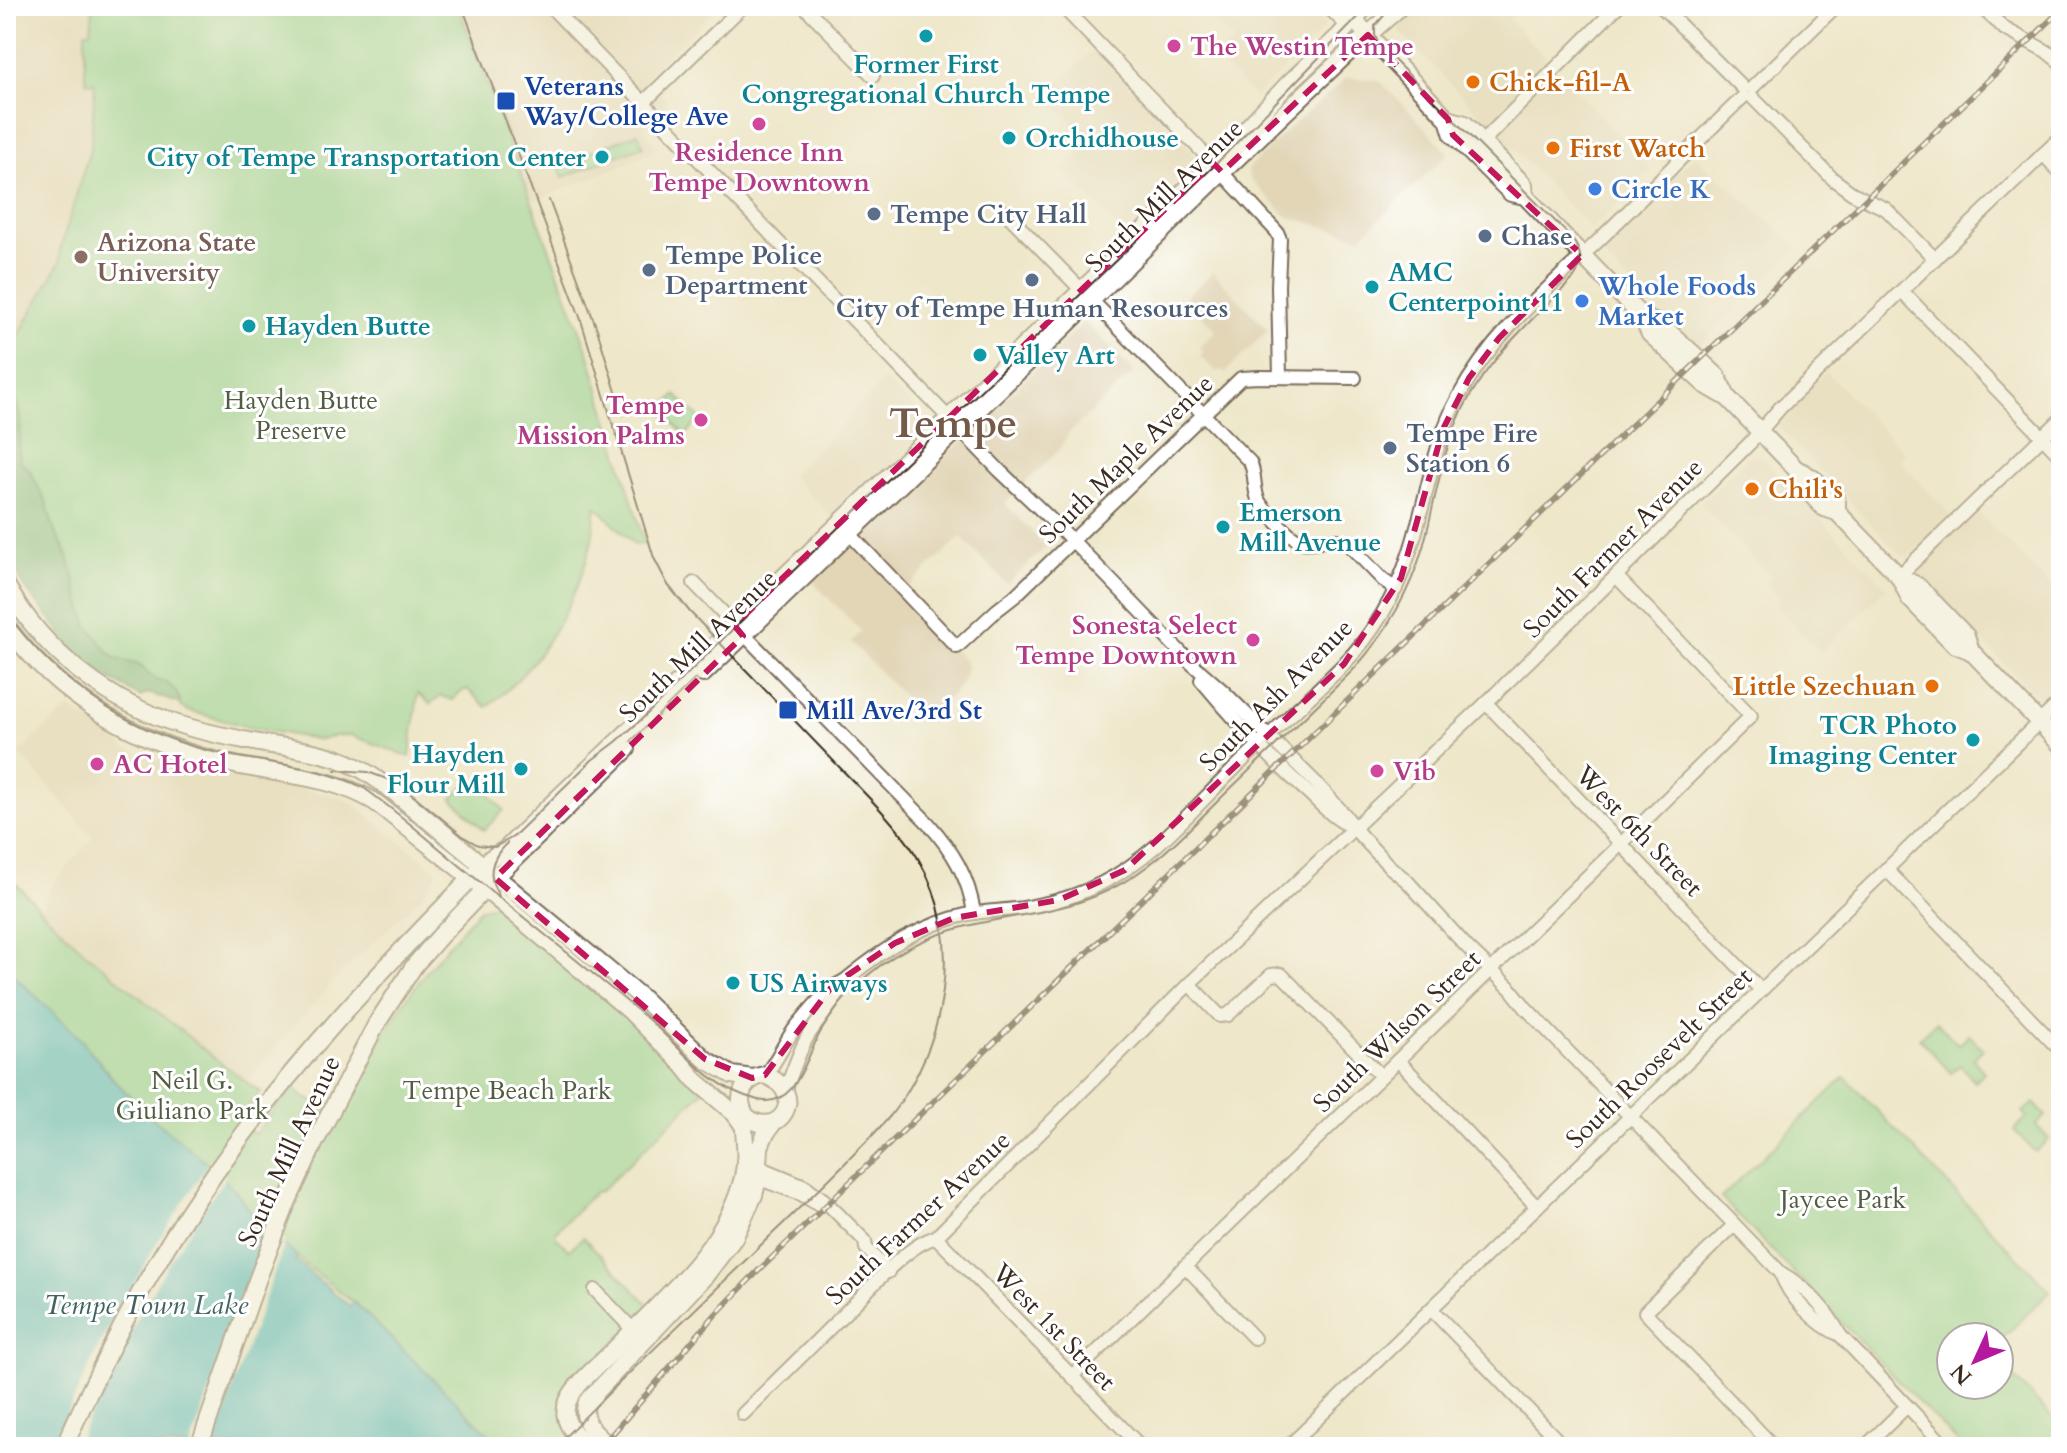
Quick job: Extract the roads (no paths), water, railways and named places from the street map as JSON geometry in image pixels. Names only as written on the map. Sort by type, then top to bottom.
[{"type":"main road","points":[[1330,6],[1342,18],[1352,13],[1368,35],[1448,119],[1453,135],[1511,193],[1525,196],[1642,317],[1660,324],[1717,376],[1728,398],[1796,469],[1803,486],[1824,508],[1837,512],[1899,576],[1918,586],[1966,636],[1971,651],[2061,745]]},
{"type":"main road","name":"South Mill Avenue","points":[[1218,168],[1352,13],[1366,6]]},
{"type":"main road","name":"South Mill Avenue","points":[[739,630],[850,534],[954,423],[1218,168],[1401,6]]},
{"type":"main road","points":[[1448,119],[1465,124],[1524,185],[1525,196]]},
{"type":"main road","name":"South Mill Avenue","points":[[64,1447],[110,1351],[164,1253],[203,1190],[301,1061],[390,962],[484,878],[739,630],[862,502],[954,423]]},
{"type":"main road","points":[[850,534],[847,526],[861,512],[862,502]]},
{"type":"main road","points":[[6,585],[31,622],[66,660],[128,703],[187,727],[325,755],[359,767],[393,791],[569,961],[630,1011],[695,1080],[729,1109],[755,1122],[773,1123]]},
{"type":"main road","points":[[6,625],[42,667],[116,723],[185,752],[333,783],[364,795],[484,878],[626,985],[713,1065],[732,1075],[776,1080],[785,1091],[787,1107],[762,1141],[748,1211],[722,1255],[638,1335],[583,1381],[567,1403],[568,1425],[588,1447]]},
{"type":"main road","name":"South Mill Avenue","points":[[200,1445],[272,1240],[332,1107],[377,1023],[414,966],[484,878]]},
{"type":"main road","points":[[569,961],[584,962],[616,987],[626,985]]},
{"type":"main road","points":[[610,1447],[591,1428],[584,1417],[584,1409],[717,1234],[744,1174],[746,1147],[741,1094],[745,1086],[759,1077]]},
{"type":"street","points":[[550,6],[1190,662],[1201,680],[1264,740],[1316,783],[1404,885],[1428,906],[1518,1004],[1526,1008],[1781,1273],[1784,1284],[1800,1302],[1827,1329],[1840,1335],[1946,1447]]},
{"type":"street","points":[[643,103],[743,6]]},
{"type":"street","points":[[804,6],[873,76]]},
{"type":"street","points":[[1062,6],[1277,232],[1280,239],[1280,377]]},
{"type":"street","points":[[1482,142],[1618,6]]},
{"type":"street","points":[[1661,6],[1835,181],[1853,194],[1886,209],[1935,259]]},
{"type":"street","name":"South Ash Avenue","points":[[759,1077],[777,1060],[796,1027],[833,985],[844,982],[902,939],[942,921],[974,913],[1031,907],[1059,900],[1101,884],[1125,870],[1165,838],[1344,664],[1361,644],[1396,589],[1411,550],[1443,429],[1482,359],[1582,255],[1836,6]]},
{"type":"street","points":[[1980,6],[2007,31],[2046,51],[2061,63]]},
{"type":"street","name":"South Farmer Avenue","points":[[743,1414],[888,1272],[917,1246],[936,1237],[1189,984],[1486,703],[1750,443],[1780,408],[2061,137]]},
{"type":"street","points":[[2043,154],[2061,173]]},
{"type":"street","points":[[1005,212],[1250,462],[1258,499],[1295,539],[1347,543],[1396,589]]},
{"type":"street","points":[[1902,291],[2061,456]]},
{"type":"street","name":"South Maple Avenue","points":[[850,534],[957,647],[1015,596],[1241,378],[1355,378]]},
{"type":"street","points":[[1899,576],[2061,419]]},
{"type":"street","name":"South Wilson Street","points":[[1072,1376],[1751,716],[1616,576]]},
{"type":"street","points":[[694,583],[946,844],[968,886],[974,913]]},
{"type":"street","name":"South Roosevelt Street","points":[[1288,1447],[2061,701]]},
{"type":"street","name":"West 6th Street","points":[[1486,703],[1761,990]]},
{"type":"street","points":[[1886,869],[2061,1051]]},
{"type":"street","points":[[1189,984],[1220,1016],[1228,1015],[1271,975],[1281,974],[1381,1076]]},
{"type":"street","name":"South Ash Avenue","points":[[785,1091],[808,1036],[840,993],[844,982]]},
{"type":"street","points":[[1398,1060],[1537,1207]]},
{"type":"street","points":[[746,1147],[750,1152],[753,1176],[758,1173],[805,1186],[865,1241],[866,1248],[888,1272]]},
{"type":"street","points":[[1734,1225],[1645,1312],[1774,1447]]},
{"type":"street","name":"West 1st Street","points":[[936,1237],[1141,1447]]},
{"type":"street","points":[[1185,1266],[1254,1338]]},
{"type":"street","points":[[595,1290],[638,1335]]},
{"type":"street","points":[[1431,1309],[1564,1447]]},
{"type":"street","points":[[1865,1447],[1907,1406]]},
{"type":"water","name":"Tempe Town Lake","points":[[6,968],[78,1036],[146,1113],[232,1187],[264,1228],[297,1256],[295,1260],[350,1306],[354,1302],[502,1447],[6,1447]]},
{"type":"tram line","points":[[462,6],[580,317],[654,558],[668,585],[690,612],[893,823],[919,860],[933,891],[942,923],[945,957],[943,991],[936,1025],[925,1057],[891,1115],[555,1447]]},
{"type":"tram line","points":[[335,770],[368,772],[400,784],[478,845],[495,847],[513,837],[592,760],[642,719],[1215,165],[1369,6]]},
{"type":"tram line","points":[[6,612],[27,639],[76,685],[132,722],[194,747],[332,775],[364,788],[642,1014],[709,1076],[723,1086],[758,1100],[771,1101],[782,1097],[798,1078],[821,1031],[842,1002],[868,975],[894,956],[952,930],[1091,898],[1126,881],[1157,859],[1355,668],[1396,611],[1418,564],[1444,458],[1464,406],[1506,347],[1574,278],[1580,265],[1580,254],[1566,232],[1379,45],[1375,26],[1392,6]]},
{"type":"tram line","points":[[549,200],[597,329],[623,415]]},
{"type":"tram line","points":[[499,896],[492,868],[497,855],[507,843]]},
{"type":"railway","points":[[601,1447],[750,1279],[2061,10]]},
{"type":"place","name":"Former First Congregational Church Tempe","points":[[926,36]]},
{"type":"place","name":"The Westin Tempe","points":[[1174,46]]},
{"type":"place","name":"Chick-fil-A","points":[[1473,82]]},
{"type":"place","name":"Veterans Way/College Ave","points":[[506,101]]},
{"type":"place","name":"Residence Inn Tempe Downtown","points":[[759,124]]},
{"type":"place","name":"Orchidhouse","points":[[1009,138]]},
{"type":"place","name":"First Watch","points":[[1553,148]]},
{"type":"place","name":"City of Tempe Transportation Center","points":[[602,157]]},
{"type":"place","name":"Circle K","points":[[1595,189]]},
{"type":"place","name":"Tempe City Hall","points":[[874,214]]},
{"type":"place","name":"Chase","points":[[1485,236]]},
{"type":"place","name":"Arizona State University","points":[[81,257]]},
{"type":"place","name":"Tempe Police Department","points":[[649,270]]},
{"type":"place","name":"City of Tempe Human Resources","points":[[1032,280]]},
{"type":"place","name":"AMC Centerpoint 11","points":[[1372,287]]},
{"type":"place","name":"Whole Foods Market","points":[[1582,301]]},
{"type":"place","name":"Hayden Butte","points":[[249,326]]},
{"type":"place","name":"Valley Art","points":[[980,355]]},
{"type":"place","name":"Tempe Mission Palms","points":[[701,420]]},
{"type":"place","name":"Tempe Fire Station 6","points":[[1390,448]]},
{"type":"place","name":"Chili's","points":[[1752,489]]},
{"type":"place","name":"Emerson Mill Avenue","points":[[1223,527]]},
{"type":"place","name":"Sonesta Select Tempe Downtown","points":[[1253,640]]},
{"type":"place","name":"Little Szechuan","points":[[1932,686]]},
{"type":"place","name":"Mill Ave/3rd St","points":[[788,710]]},
{"type":"place","name":"TCR Photo Imaging Center","points":[[1973,740]]},
{"type":"place","name":"AC Hotel","points":[[97,764]]},
{"type":"place","name":"Hayden Flour Mill","points":[[521,769]]},
{"type":"place","name":"Vib","points":[[1377,771]]},
{"type":"place","name":"US Airways","points":[[733,983]]},
{"type":"district","name":"Tempe","points":[[953,423]]},
{"type":"park label","name":"Hayden Butte Preserve","points":[[301,415]]},
{"type":"park label","name":"Tempe Beach Park","points":[[507,1090]]},
{"type":"park label","name":"Neil G. Giuliano Park","points":[[192,1095]]},
{"type":"park label","name":"Jaycee Park","points":[[1843,1199]]}]
